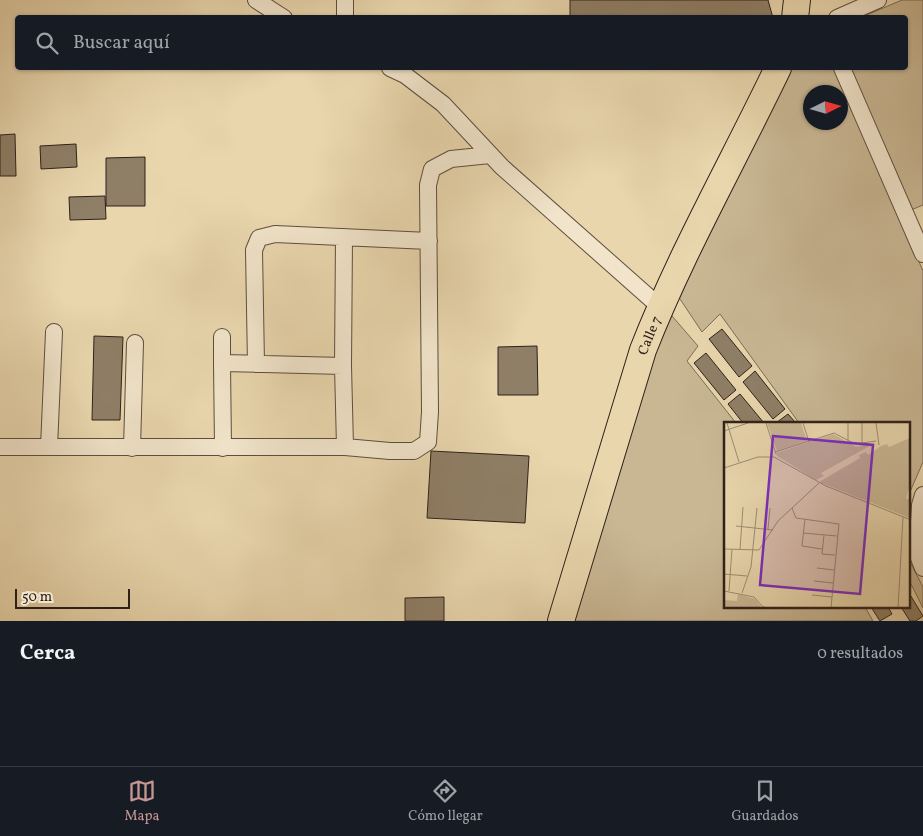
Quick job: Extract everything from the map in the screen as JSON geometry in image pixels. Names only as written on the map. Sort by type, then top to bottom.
[{"type":"highway","points":[[794,15],[797,0]]},
{"type":"highway","name":"Calle 7","points":[[561,621],[643,350],[660,308],[777,70]]},
{"type":"street","points":[[256,0],[279,15]]},
{"type":"street","points":[[345,0],[346,15]]},
{"type":"street","points":[[844,15],[878,0]]},
{"type":"street","points":[[394,70],[405,75],[443,104],[490,155],[660,308]]},
{"type":"street","points":[[843,70],[915,219],[923,254]]},
{"type":"street","points":[[0,447],[345,447],[414,451],[428,442],[430,412],[428,185],[432,169],[451,159],[490,155]]},
{"type":"street","points":[[256,364],[254,250],[259,238],[275,234],[429,241]]},
{"type":"street","points":[[344,237],[343,366],[345,447]]},
{"type":"street","points":[[49,447],[54,332]]},
{"type":"street","points":[[222,337],[223,448]]},
{"type":"street","points":[[132,448],[135,343]]},
{"type":"street","points":[[222,363],[343,366]]},
{"type":"street","points":[[921,558],[920,505],[923,495]]},
{"type":"shaded area","points":[[902,0],[923,0],[923,205],[911,210],[849,70],[908,70],[908,15],[867,15]]},
{"type":"shaded area","points":[[784,70],[836,70],[842,85],[803,85],[803,130],[848,130],[848,98],[923,271],[923,462],[910,492],[910,422],[798,422],[720,314],[702,332],[674,290]]},
{"type":"shaded area","points":[[666,309],[698,346],[687,361],[735,422],[724,422],[724,608],[866,608],[873,621],[571,621]]},
{"type":"shaded area","points":[[910,562],[923,587],[923,608],[910,582]]},
{"type":"building","points":[[570,0],[768,0],[772,15],[570,15]]},
{"type":"building","points":[[15,134],[16,176],[0,176],[0,135]]},
{"type":"building","points":[[76,144],[77,167],[41,169],[40,146]]},
{"type":"building","points":[[145,157],[145,206],[106,206],[106,158]]},
{"type":"building","points":[[105,196],[106,219],[70,220],[69,197]]},
{"type":"building","points":[[722,329],[752,366],[739,377],[709,339]]},
{"type":"building","points":[[94,336],[123,337],[120,420],[92,420]]},
{"type":"building","points":[[537,346],[538,395],[498,395],[498,347]]},
{"type":"building","points":[[706,353],[736,390],[724,400],[694,363]]},
{"type":"building","points":[[755,371],[785,409],[773,419],[743,382]]},
{"type":"building","points":[[740,394],[763,422],[742,422],[728,404]]},
{"type":"building","points":[[788,414],[795,422],[777,422]]},
{"type":"building","points":[[431,451],[529,456],[525,523],[427,518]]},
{"type":"building","points":[[910,595],[923,616],[916,621],[910,621],[902,608],[910,608]]},
{"type":"building","points":[[444,597],[444,621],[405,621],[405,598]]},
{"type":"building","points":[[872,608],[889,608],[892,614],[880,621]]}]
